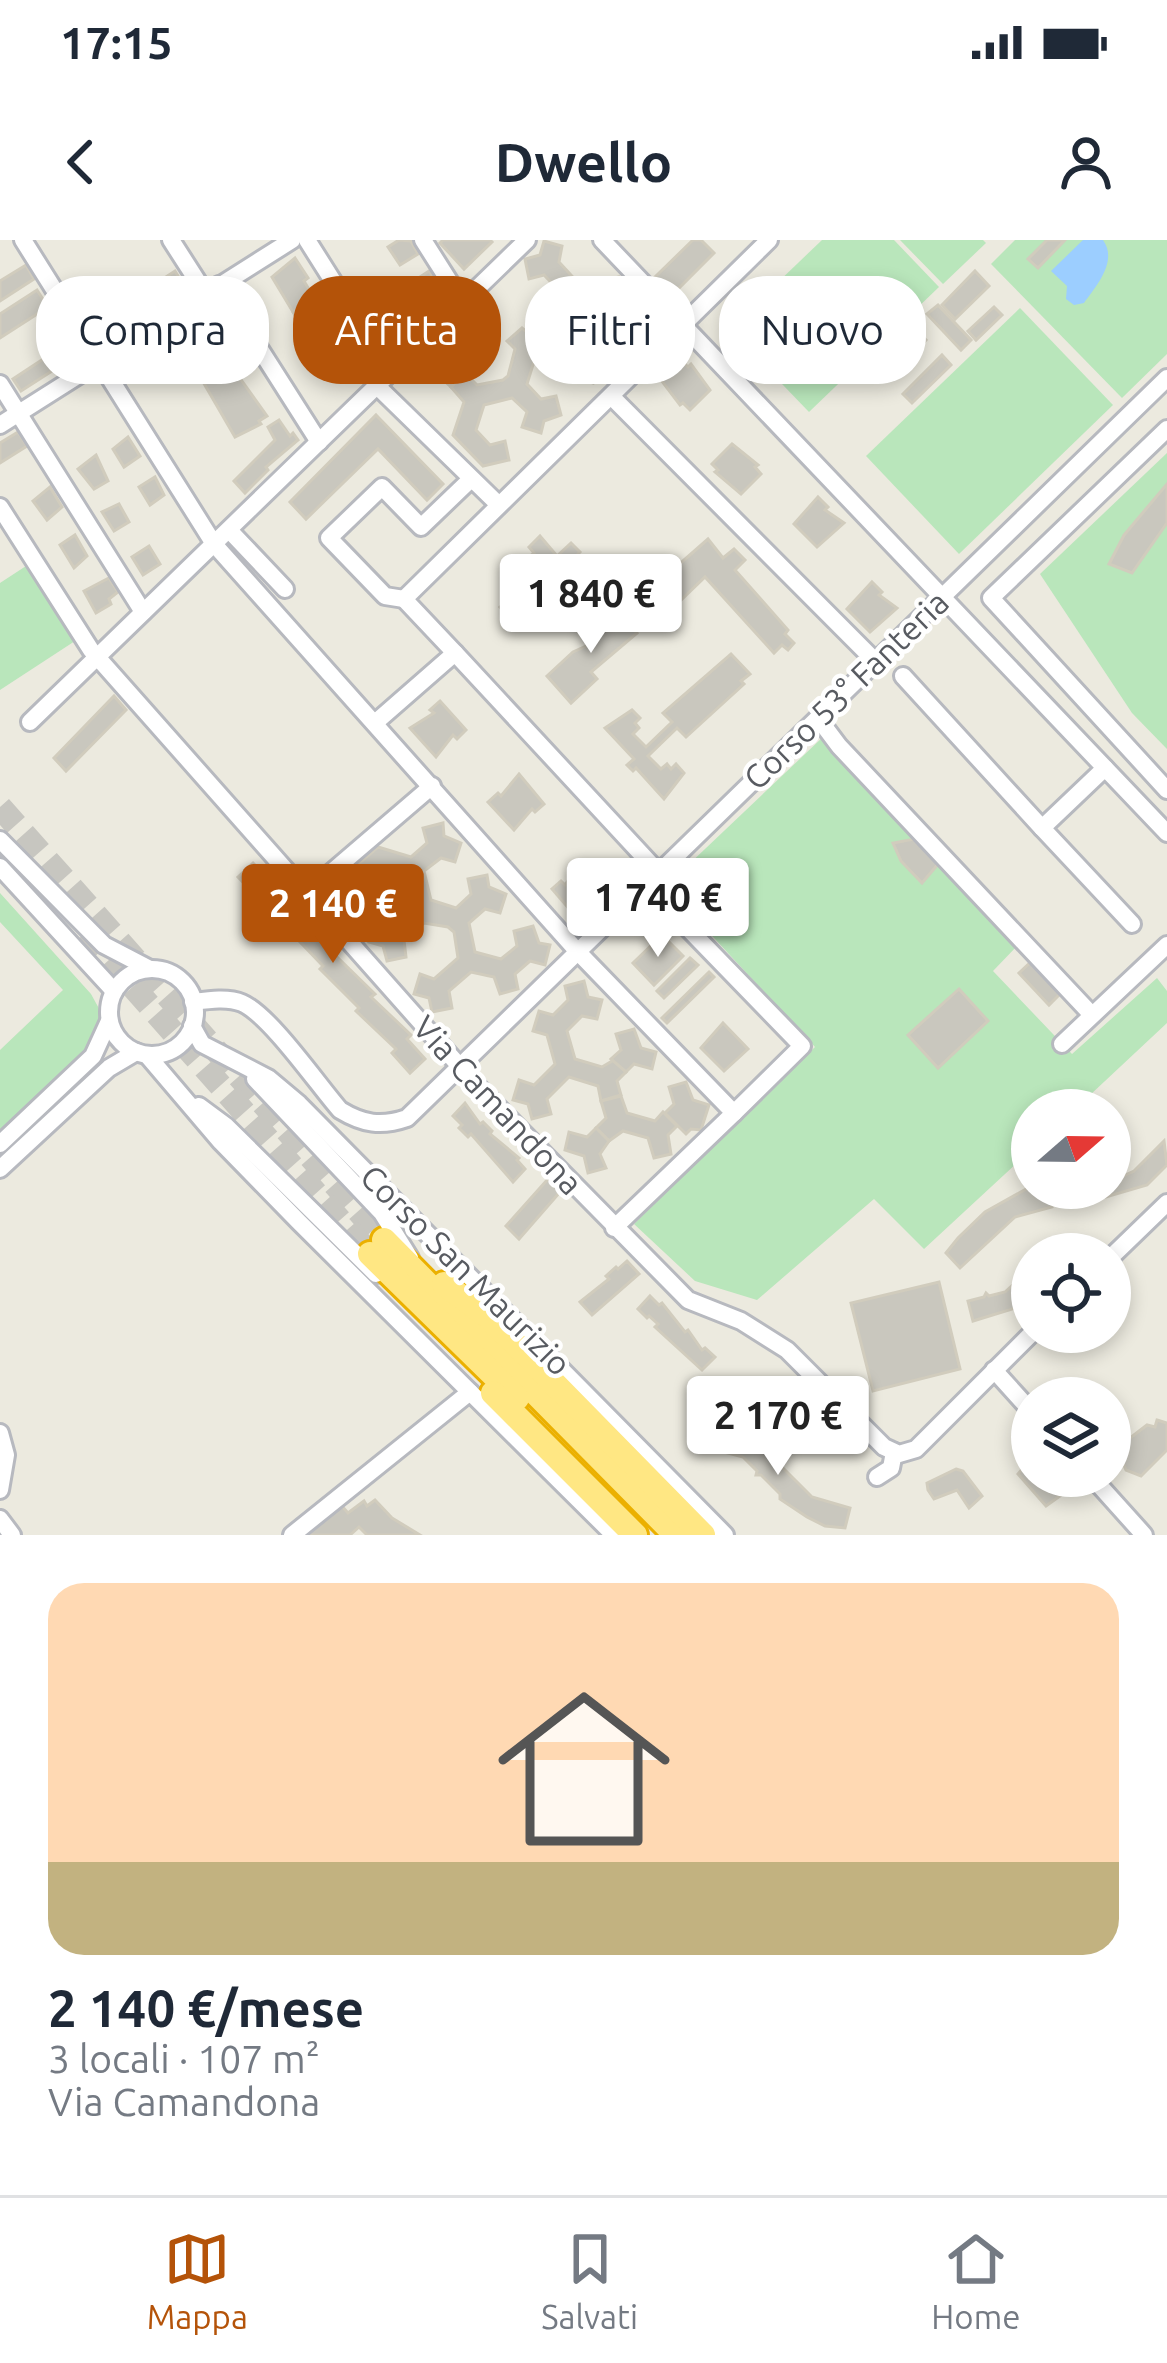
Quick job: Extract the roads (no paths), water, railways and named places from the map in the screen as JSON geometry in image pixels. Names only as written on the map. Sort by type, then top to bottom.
[{"type":"highway","points":[[656,1535],[438,1319],[377,1247],[419,1275],[676,1535]]},
{"type":"highway","points":[[419,1275],[446,1285],[490,1318],[703,1535]]},
{"type":"highway","points":[[438,1319],[482,1383],[635,1535]]},
{"type":"street","points":[[22,240],[45,276]]},
{"type":"street","points":[[171,240],[201,276]]},
{"type":"street","points":[[233,276],[292,240]]},
{"type":"street","points":[[307,240],[327,276]]},
{"type":"street","points":[[423,240],[446,276]]},
{"type":"street","points":[[490,276],[527,240]]},
{"type":"street","points":[[602,240],[636,276]]},
{"type":"street","points":[[695,314],[769,240]]},
{"type":"street","points":[[695,339],[1167,832]]},
{"type":"street","points":[[269,371],[319,442]]},
{"type":"street","name":"Corso 53° Fanteria","points":[[194,1002],[241,1002],[259,1015],[340,1111],[372,1124],[388,1125],[407,1118],[1167,378]]},
{"type":"street","points":[[0,384],[142,612]]},
{"type":"street","points":[[0,425],[65,384]]},
{"type":"street","points":[[113,384],[214,544],[578,952],[734,1113]]},
{"type":"street","points":[[30,722],[379,384]]},
{"type":"street","points":[[388,384],[499,505]]},
{"type":"street","points":[[404,598],[623,384]]},
{"type":"street","points":[[610,396],[876,662]]},
{"type":"street","points":[[1138,406],[1166,432],[991,598],[1167,790]]},
{"type":"street","points":[[471,479],[421,527],[382,487],[329,538],[385,596],[404,598],[622,832],[653,879],[802,1046],[614,1228]]},
{"type":"street","name":"Via Camandona","points":[[0,507],[98,657],[460,1067],[688,1300],[741,1321],[788,1350],[894,1452]]},
{"type":"street","points":[[229,530],[285,589]]},
{"type":"street","points":[[1001,540],[1024,566]]},
{"type":"street","points":[[376,722],[455,653]]},
{"type":"street","points":[[902,676],[1132,924]]},
{"type":"street","points":[[818,718],[1092,1015]]},
{"type":"street","points":[[1042,828],[1115,736]]},
{"type":"street","points":[[306,894],[432,786]]},
{"type":"street","points":[[0,840],[104,946],[151,969]]},
{"type":"street","points":[[0,867],[114,991]]},
{"type":"street","points":[[1062,1044],[1167,945]]},
{"type":"street","points":[[0,1144],[93,1056],[110,1020],[114,991],[130,975],[163,970],[182,982],[194,1002],[187,1037],[170,1052],[141,1053],[109,1068],[0,1169]]},
{"type":"street","points":[[110,1020],[119,1040],[141,1053],[299,1222],[614,1535]]},
{"type":"street","name":"Corso San Maurizio","points":[[192,1026],[202,1044],[268,1078],[299,1104],[725,1535]]},
{"type":"street","points":[[240,1063],[382,1213],[419,1275]]},
{"type":"street","points":[[173,1088],[226,1126],[396,1292],[438,1319]]},
{"type":"street","points":[[1131,1238],[1167,1203]]},
{"type":"street","points":[[877,1477],[891,1468],[894,1452],[916,1449],[1011,1353]]},
{"type":"street","points":[[994,1370],[1011,1389]]},
{"type":"street","points":[[292,1535],[470,1392]]},
{"type":"street","points":[[823,1426],[843,1406]]},
{"type":"street","points":[[0,1433],[6,1454],[1,1485]]},
{"type":"street","points":[[1109,1497],[1144,1535]]},
{"type":"street","points":[[0,1519],[12,1535]]},
{"type":"water","points":[[1083,240],[1103,240],[1108,256],[1095,289],[1084,303],[1074,305],[1066,299],[1067,286],[1051,271]]},
{"type":"tunnel","points":[[0,807],[384,1240]]},
{"type":"tunnel","points":[[85,933],[370,1254]]}]
